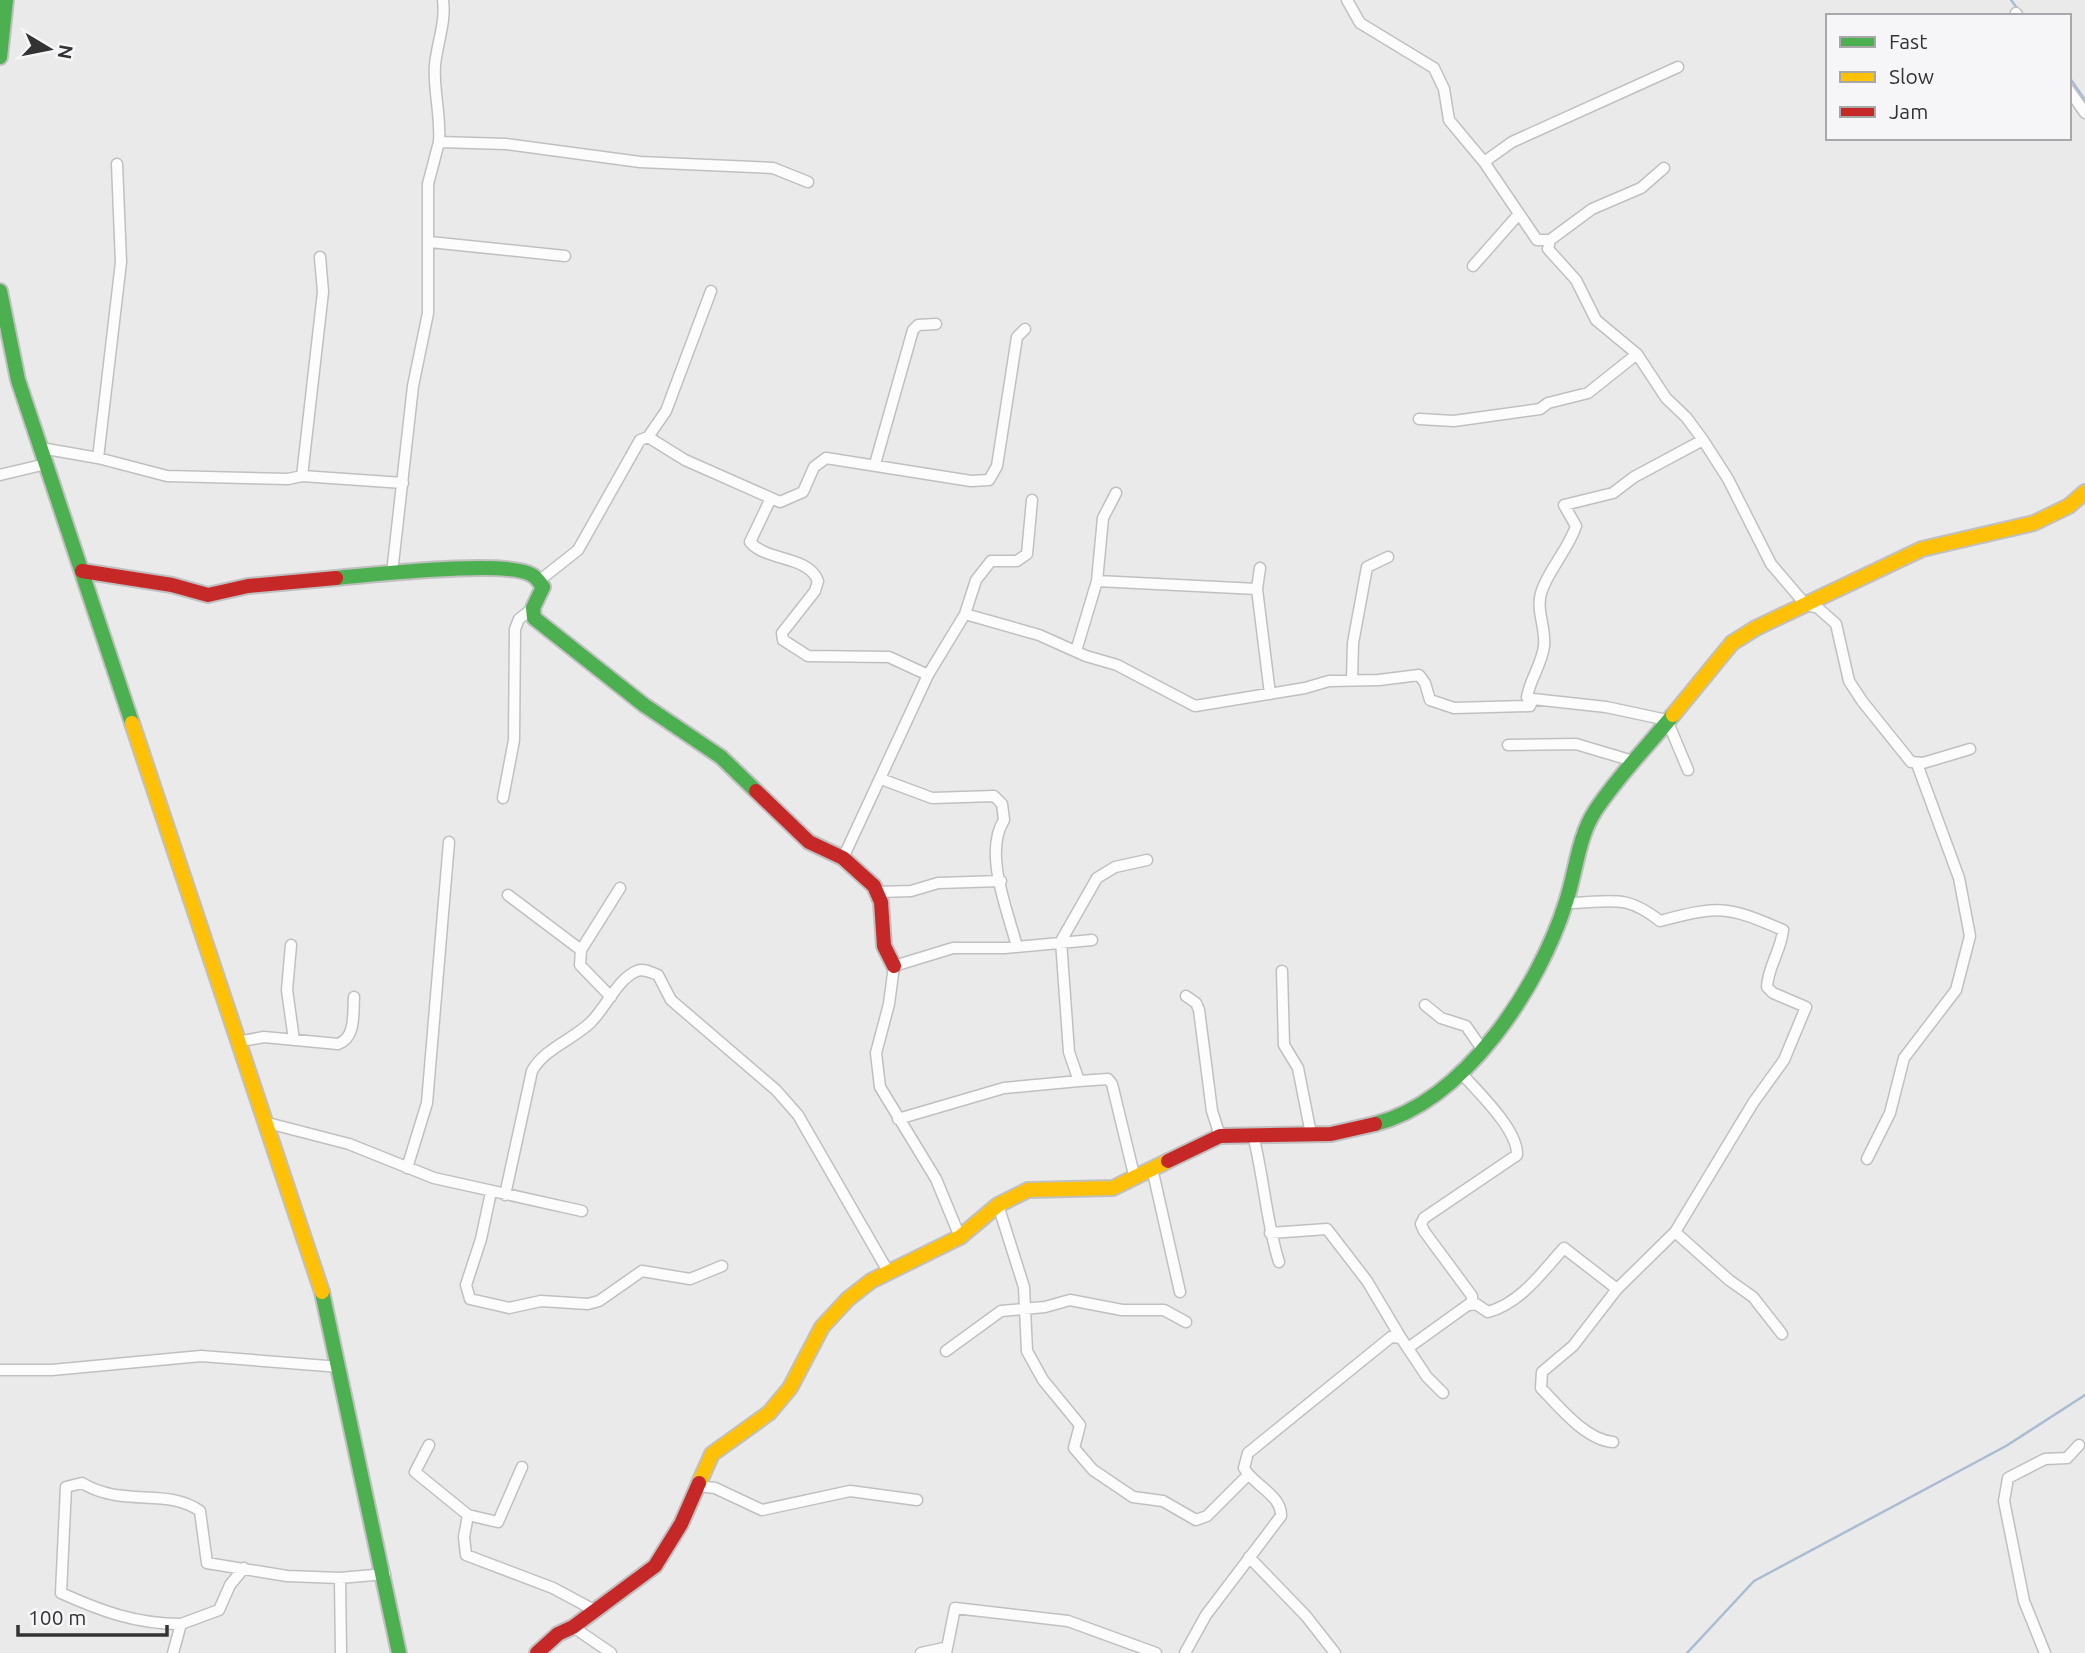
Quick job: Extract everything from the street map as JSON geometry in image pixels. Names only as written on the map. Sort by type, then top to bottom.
[{"type":"street","points":[[0,57],[6,0]]},
{"type":"street","points":[[392,573],[413,386],[428,313],[428,184],[439,142],[440,118],[434,67],[444,22],[443,0]]},
{"type":"street","points":[[1347,0],[1360,23],[1434,68],[1444,89],[1449,120],[1484,162],[1537,240],[1550,240],[1592,209],[1641,188],[1664,168]]},
{"type":"street","points":[[1484,162],[1512,142],[1678,67]]},
{"type":"street","points":[[2071,93],[2085,113]]},
{"type":"street","points":[[439,142],[506,144],[639,162],[772,169],[808,182]]},
{"type":"street","points":[[99,458],[121,262],[117,164]]},
{"type":"street","points":[[1473,266],[1518,215]]},
{"type":"street","points":[[1550,240],[1548,249],[1576,280],[1597,320],[1637,354],[1666,398],[1686,417],[1703,440],[1728,479],[1771,564],[1807,606],[1818,608],[1836,624],[1849,681],[1912,762],[1917,764],[1970,749]]},
{"type":"street","points":[[430,242],[565,256]]},
{"type":"street","points":[[302,477],[323,292],[320,257]]},
{"type":"street","points":[[0,291],[18,380],[77,548],[82,571],[237,1042],[329,1312],[385,1574],[399,1653]]},
{"type":"street","points":[[540,580],[578,550],[640,440],[648,437],[666,411],[711,291]]},
{"type":"street","points":[[875,464],[913,330],[918,325],[936,324]]},
{"type":"street","points":[[648,437],[685,460],[780,502],[803,492],[814,467],[826,458],[971,481],[989,480],[997,466],[1017,337],[1025,329]]},
{"type":"street","points":[[1419,419],[1454,421],[1540,409],[1548,403],[1588,393],[1637,354]]},
{"type":"street","points":[[1667,720],[1606,707],[1527,697],[1544,649],[1545,634],[1538,611],[1542,591],[1570,544],[1576,526],[1564,505],[1613,493],[1634,477],[1703,440]]},
{"type":"street","points":[[41,448],[99,458],[167,476],[288,479],[302,477],[402,483]]},
{"type":"street","points":[[0,475],[46,464]]},
{"type":"street","points":[[537,1653],[558,1634],[573,1627],[655,1566],[681,1524],[712,1454],[780,1402],[834,1312],[871,1281],[960,1237],[998,1205],[1028,1190],[1113,1188],[1220,1136],[1331,1134],[1392,1119],[1424,1102],[1462,1074],[1500,1028],[1545,956],[1566,903],[1584,835],[1595,811],[1633,761],[1732,643],[1749,630],[1807,606],[1923,548],[2021,528],[2055,515],[2085,492]]},
{"type":"street","points":[[1076,651],[1097,581],[1103,519],[1116,493]]},
{"type":"street","points":[[771,498],[750,542],[759,551],[806,566],[818,581],[815,591],[782,633],[783,640],[808,656],[889,657],[928,675]]},
{"type":"street","points":[[843,858],[928,675],[965,614],[976,580],[991,561],[1017,561],[1027,554],[1031,500]]},
{"type":"street","points":[[1352,679],[1353,643],[1367,567],[1388,557]]},
{"type":"street","points":[[82,571],[173,585],[208,595],[248,586],[458,568],[522,571],[540,580]]},
{"type":"street","points":[[1260,568],[1257,589],[1270,694]]},
{"type":"street","points":[[503,798],[514,740],[514,629],[519,619],[533,608],[541,594],[540,580]]},
{"type":"street","points":[[1097,581],[1257,589]]},
{"type":"street","points":[[533,608],[534,618],[644,705],[721,757],[810,842],[843,858],[879,892],[884,946],[894,966],[889,1004],[876,1053],[880,1087],[936,1179],[960,1237]]},
{"type":"street","points":[[965,614],[1039,635],[1117,665],[1195,706],[1329,681],[1380,680],[1419,675],[1426,682],[1430,700],[1454,708],[1530,706],[1534,699]]},
{"type":"street","points":[[1667,720],[1688,770]]},
{"type":"street","points":[[1508,746],[1576,744],[1633,761]]},
{"type":"street","points":[[1867,1159],[1890,1113],[1904,1058],[1956,990],[1970,936],[1959,878],[1917,764]]},
{"type":"street","points":[[881,779],[932,798],[994,796],[1002,804],[1004,820],[996,833],[994,858],[1017,947]]},
{"type":"street","points":[[407,1168],[427,1103],[449,842]]},
{"type":"street","points":[[1079,1081],[1069,1052],[1061,941],[1097,878],[1115,867],[1147,860]]},
{"type":"street","points":[[879,892],[911,891],[938,883],[1001,881]]},
{"type":"street","points":[[611,997],[580,965],[581,950],[620,888]]},
{"type":"street","points":[[508,895],[581,950]]},
{"type":"street","points":[[1566,903],[1622,900],[1639,905],[1660,921],[1712,909],[1737,911],[1783,930],[1782,946],[1768,974],[1767,987],[1773,993],[1806,1007],[1784,1060],[1752,1103],[1675,1232],[1617,1289],[1573,1346],[1542,1373],[1541,1388],[1577,1423],[1601,1441],[1613,1442]]},
{"type":"street","points":[[894,966],[953,948],[1017,947],[1092,940]]},
{"type":"street","points":[[291,945],[288,990],[294,1040]]},
{"type":"street","points":[[505,1195],[532,1071],[540,1058],[560,1047],[590,1023],[637,971],[658,975],[671,1000],[776,1090],[798,1115],[890,1272]]},
{"type":"street","points":[[1282,971],[1284,1045],[1298,1068],[1311,1134]]},
{"type":"street","points":[[1186,996],[1196,1003],[1199,1010],[1212,1111],[1220,1136]]},
{"type":"street","points":[[237,1042],[264,1037],[338,1044],[346,1041],[351,1034],[354,997]]},
{"type":"street","points":[[1425,1005],[1441,1018],[1466,1026],[1482,1049]]},
{"type":"street","points":[[1462,1074],[1495,1111],[1517,1146],[1517,1155],[1511,1161],[1424,1218],[1422,1224],[1435,1247],[1472,1296],[1469,1305]]},
{"type":"street","points":[[898,1119],[1004,1088],[1108,1079],[1112,1084],[1135,1179]]},
{"type":"street","points":[[264,1122],[349,1144],[434,1178],[582,1211]]},
{"type":"street","points":[[1253,1135],[1266,1189],[1270,1233],[1279,1262]]},
{"type":"street","points":[[1152,1168],[1180,1292]]},
{"type":"street","points":[[491,1192],[481,1239],[466,1285],[470,1298],[509,1308],[541,1301],[588,1304],[599,1301],[642,1271],[690,1279],[722,1266]]},
{"type":"street","points":[[998,1205],[1024,1287],[1025,1339],[1031,1362],[1078,1421],[1080,1428],[1074,1450],[1093,1471],[1133,1497],[1163,1501],[1196,1520],[1207,1516],[1248,1475]]},
{"type":"street","points":[[1270,1233],[1327,1229],[1367,1281],[1427,1377],[1443,1393]]},
{"type":"street","points":[[1675,1232],[1729,1280],[1753,1297],[1782,1334]]},
{"type":"street","points":[[1408,1348],[1469,1305],[1476,1304],[1488,1312],[1499,1309],[1526,1291],[1564,1248],[1617,1289]]},
{"type":"street","points":[[946,1351],[1001,1311],[1026,1307],[1045,1307],[1077,1301],[1122,1310],[1164,1310],[1186,1322]]},
{"type":"street","points":[[1185,1653],[1206,1615],[1277,1522],[1281,1511],[1278,1501],[1248,1475],[1243,1463],[1248,1453],[1385,1341],[1401,1338]]},
{"type":"street","points":[[0,1370],[52,1370],[201,1356],[340,1367]]},
{"type":"street","points":[[429,1445],[415,1472],[468,1515],[498,1522],[522,1467]]},
{"type":"street","points":[[2045,1653],[2024,1601],[2004,1501],[2008,1478],[2045,1459],[2067,1458],[2079,1445]]},
{"type":"street","points":[[244,1568],[230,1586],[219,1610],[180,1624],[150,1624],[104,1612],[61,1592],[66,1487],[82,1483],[100,1494],[186,1501],[201,1511],[207,1563],[244,1568],[287,1576],[340,1578],[385,1574]]},
{"type":"street","points":[[698,1486],[715,1488],[762,1510],[849,1491],[917,1500]]},
{"type":"street","points":[[468,1515],[464,1537],[466,1555],[553,1588],[594,1610]]},
{"type":"street","points":[[1249,1557],[1306,1616],[1335,1653]]},
{"type":"street","points":[[340,1578],[341,1653]]},
{"type":"street","points":[[920,1653],[945,1651],[955,1608],[1068,1621],[1156,1653]]},
{"type":"street","points":[[173,1653],[180,1624]]},
{"type":"street","points":[[573,1627],[611,1653]]},
{"type":"waterway","points":[[2011,0],[2022,14]]},
{"type":"waterway","points":[[2071,80],[2085,100]]},
{"type":"waterway","points":[[1687,1653],[1754,1581],[2006,1446],[2085,1395]]},
{"type":"traffic: fast","points":[[0,57],[6,0]]},
{"type":"traffic: fast","points":[[0,291],[18,380],[132,723]]},
{"type":"traffic: fast","points":[[336,578],[469,568],[518,570],[532,575],[543,587],[533,608],[534,618],[644,705],[721,757],[756,791]]},
{"type":"traffic: fast","points":[[1375,1124],[1408,1111],[1439,1091],[1468,1066],[1494,1036],[1518,1003],[1554,935],[1589,821],[1613,786],[1673,715]]},
{"type":"traffic: fast","points":[[322,1292],[399,1653]]},
{"type":"traffic: slow","points":[[1673,715],[1732,643],[1756,628],[1922,549],[2034,523],[2069,506],[2085,492]]},
{"type":"traffic: slow","points":[[132,723],[322,1292]]},
{"type":"traffic: slow","points":[[699,1483],[712,1454],[769,1413],[790,1388],[822,1327],[848,1299],[871,1281],[960,1237],[998,1205],[1028,1190],[1113,1188],[1168,1161]]},
{"type":"traffic: jam","points":[[82,571],[172,585],[208,595],[248,586],[336,578]]},
{"type":"traffic: jam","points":[[756,791],[809,842],[843,858],[874,886],[881,902],[884,946],[894,966]]},
{"type":"traffic: jam","points":[[1168,1161],[1220,1136],[1331,1134],[1375,1124]]},
{"type":"traffic: jam","points":[[537,1653],[558,1634],[573,1627],[655,1566],[681,1524],[699,1483]]}]
